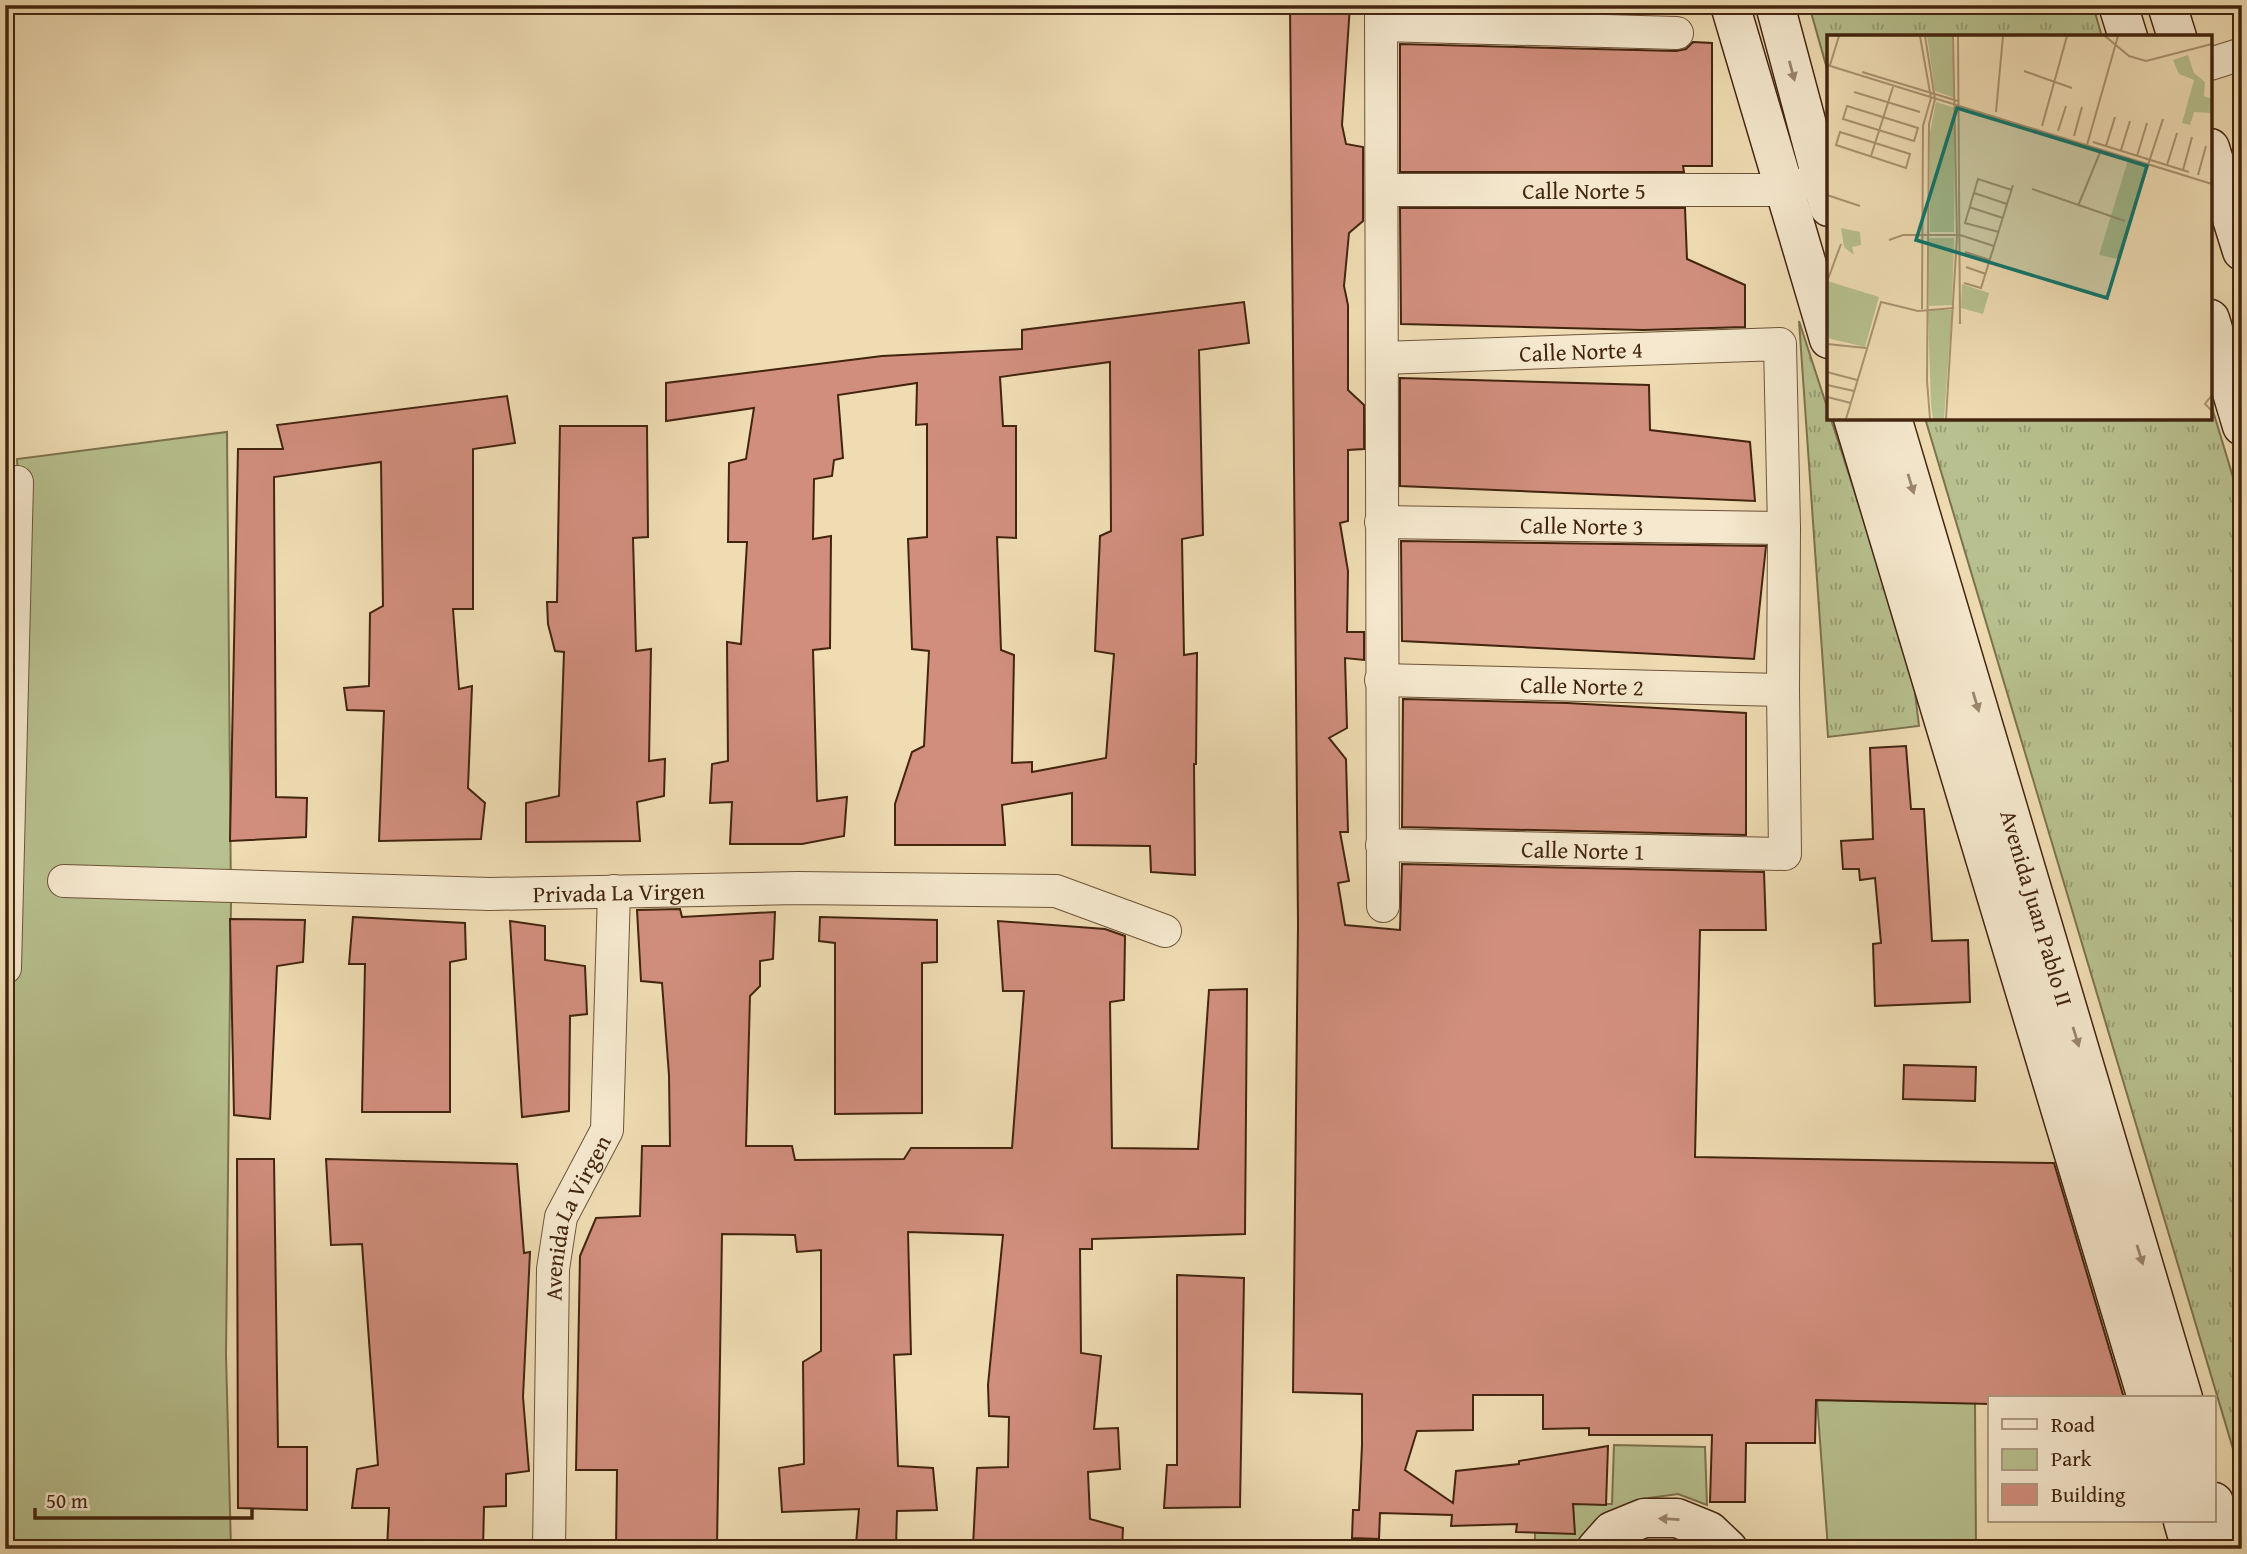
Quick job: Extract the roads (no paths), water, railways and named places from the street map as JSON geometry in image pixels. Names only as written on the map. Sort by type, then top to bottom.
[{"type":"street","points":[[1730,5],[1827,332]]},
{"type":"street","points":[[1775,5],[1826,188]]},
{"type":"street","points":[[2119,5],[2127,35]]},
{"type":"street","points":[[2167,5],[2176,35]]},
{"type":"street","points":[[1383,906],[1381,15],[1676,33]]},
{"type":"street","points":[[2212,63],[2242,54]]},
{"type":"street","points":[[2212,154],[2242,251]]},
{"type":"street","name":"Calle Norte 5","points":[[1383,190],[1826,188]]},
{"type":"street","points":[[2212,327],[2242,426]]},
{"type":"street","name":"Calle Norte 4","points":[[1382,358],[1780,344],[1784,528]]},
{"type":"street","points":[[1854,420],[2146,1396]]},
{"type":"street","name":"Avenida Juan Pablo II","points":[[1893,420],[2182,1396]]},
{"type":"street","points":[[5,968],[17,482]]},
{"type":"street","name":"Calle Norte 3","points":[[1381,522],[1784,528]]},
{"type":"street","points":[[1783,691],[1784,528]]},
{"type":"street","name":"Calle Norte 2","points":[[1381,680],[1783,691]]},
{"type":"street","name":"Calle Norte 1","points":[[1382,845],[1785,854],[1783,691]]},
{"type":"street","name":"Privada La Virgen","points":[[64,881],[490,894],[797,888],[1056,891],[1165,931]]},
{"type":"street","name":"Avenida La Virgen","points":[[549,1549],[552,1269],[561,1217],[607,1130],[614,891]]},
{"type":"street","points":[[2216,1509],[2228,1549]]},
{"type":"street","points":[[1596,1549],[1612,1531],[1644,1518],[1677,1518],[1709,1531],[1728,1549]]},
{"type":"street","points":[[2183,1522],[2191,1549]]}]
